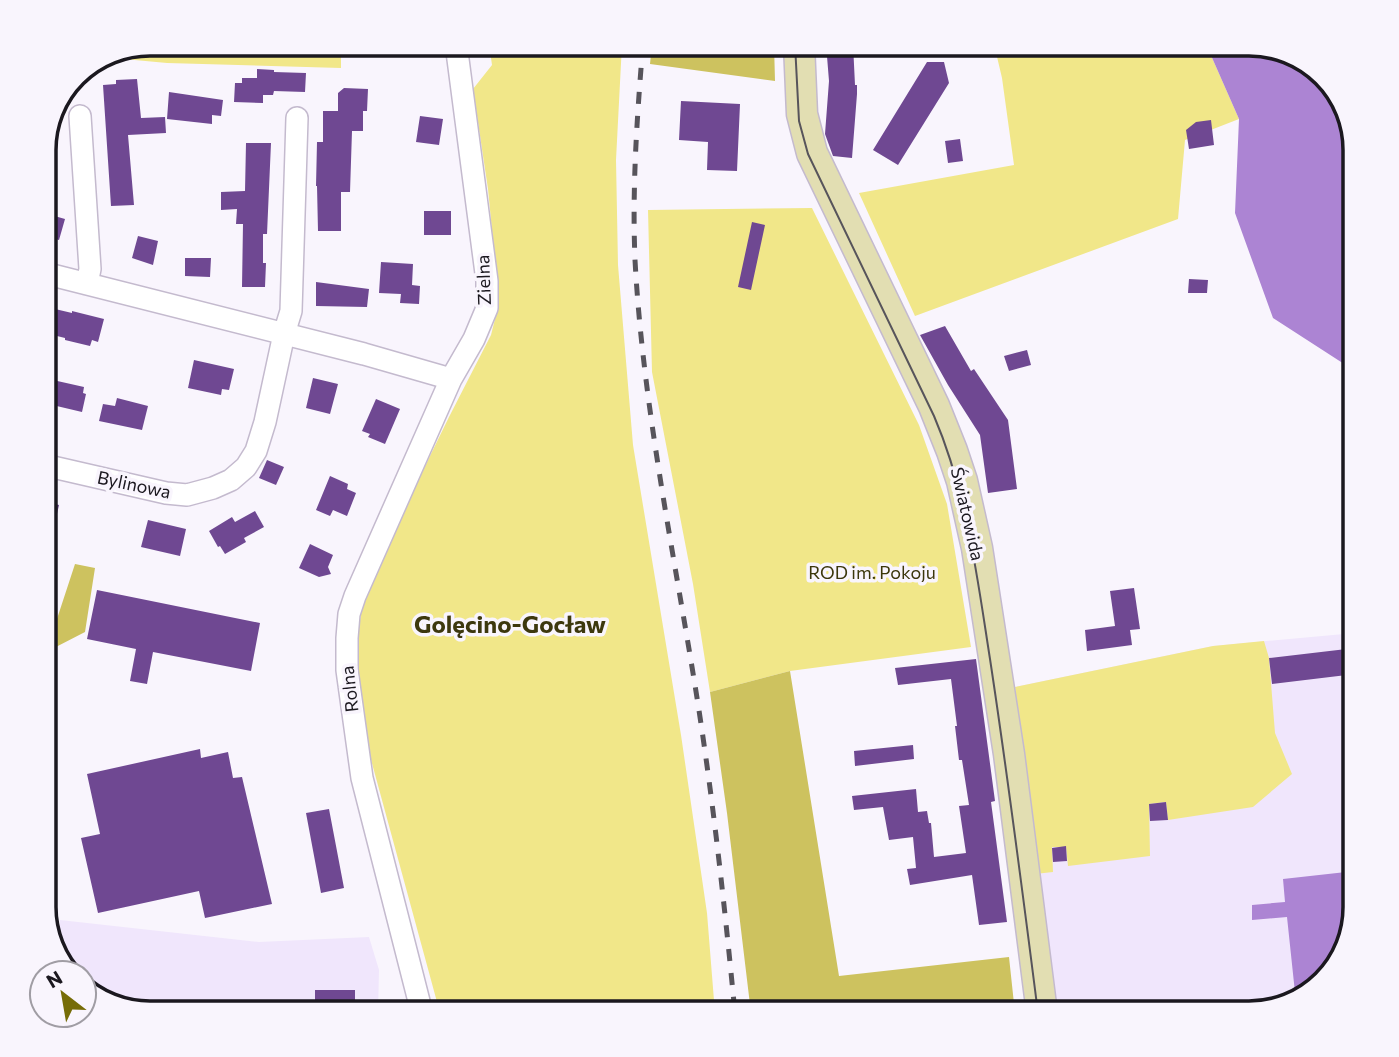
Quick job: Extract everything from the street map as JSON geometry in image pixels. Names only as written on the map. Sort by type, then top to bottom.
[{"type":"street","name":"Zielna","points":[[452,379],[487,308],[487,281],[458,56]]},
{"type":"street","name":"Światowida","points":[[800,56],[802,114],[812,153],[937,414],[957,465],[966,499],[1007,741],[1040,1001]]},
{"type":"street","points":[[80,116],[90,268],[87,284]]},
{"type":"street","points":[[284,334],[291,311],[297,118]]},
{"type":"street","points":[[56,276],[452,379]]},
{"type":"street","name":"Bylinowa","points":[[56,468],[166,493],[187,495],[231,480],[246,467],[256,451],[284,334]]},
{"type":"street","name":"Rolna","points":[[419,1001],[362,778],[347,670],[347,638],[349,614],[355,596],[452,379]]},
{"type":"shaded area","points":[[651,56],[774,56],[775,81],[650,64]]},
{"type":"shaded area","points":[[1211,56],[1248,56],[1279,61],[1315,84],[1333,109],[1340,126],[1343,150],[1343,363],[1273,318],[1235,213],[1239,119]]},
{"type":"shaded area","points":[[75,564],[95,568],[85,632],[56,647],[56,622]]},
{"type":"shaded area","points":[[1343,634],[1343,906],[1338,937],[1315,973],[1290,991],[1273,998],[1248,1001],[1056,1001],[1044,951],[1015,687],[1213,646]]},
{"type":"shaded area","points":[[790,671],[839,976],[1009,957],[1014,1001],[750,1001],[710,692]]},
{"type":"shaded area","points":[[1343,872],[1342,919],[1338,937],[1323,964],[1295,988],[1287,917],[1252,920],[1252,905],[1285,902],[1283,879]]},
{"type":"shaded area","points":[[60,920],[259,942],[369,937],[379,970],[378,1001],[138,1000],[120,996],[98,984],[98,959],[72,959],[61,937]]},
{"type":"green space","points":[[150,56],[341,56],[341,68],[127,59]]},
{"type":"green space","points":[[491,56],[621,56],[616,160],[618,265],[633,445],[681,735],[707,913],[714,1001],[437,1001],[370,756],[360,696],[356,645],[362,608],[388,542],[491,335],[499,303],[488,189],[473,89],[492,65]]},
{"type":"green space","points":[[997,56],[1211,56],[1239,119],[1185,140],[1178,219],[915,316],[859,193],[1014,165]]},
{"type":"green space","name":"ROD im. Pokoju","points":[[812,208],[919,425],[947,504],[971,647],[790,671],[710,692],[693,584],[652,372],[648,210]]},
{"type":"green space","points":[[1264,641],[1269,658],[1275,733],[1292,774],[1253,807],[1168,820],[1166,802],[1149,804],[1150,856],[1068,866],[1066,847],[1052,847],[1053,872],[1035,874],[1015,687],[1213,646]]},
{"type":"building","points":[[827,56],[854,56],[857,94],[852,158],[833,156],[825,134],[829,81]]},
{"type":"building","points":[[927,62],[944,62],[949,83],[898,165],[873,150]]},
{"type":"building","points":[[257,69],[306,73],[305,92],[274,91],[273,95],[263,95],[263,103],[234,102],[235,83],[242,83],[242,78],[257,78]]},
{"type":"building","points":[[137,79],[141,118],[165,117],[166,133],[128,135],[134,205],[111,206],[103,85],[116,84],[116,80]]},
{"type":"building","points":[[344,88],[368,89],[367,111],[363,111],[363,131],[352,131],[350,192],[341,192],[341,231],[318,231],[317,142],[323,142],[323,111],[338,111],[338,93]]},
{"type":"building","points":[[169,92],[223,100],[221,116],[212,115],[212,124],[167,119]]},
{"type":"building","points":[[681,101],[740,104],[737,171],[707,170],[708,142],[679,140]]},
{"type":"building","points":[[420,116],[443,119],[439,145],[416,142]]},
{"type":"building","points":[[1211,120],[1214,145],[1189,149],[1186,130],[1196,122]]},
{"type":"building","points":[[960,139],[963,161],[948,163],[945,141]]},
{"type":"building","points":[[246,143],[271,143],[267,234],[263,234],[265,287],[242,287],[243,224],[236,224],[237,209],[221,210],[221,192],[245,191]]},
{"type":"building","points":[[424,211],[451,211],[451,235],[424,235]]},
{"type":"building","points":[[56,216],[65,219],[59,240],[56,239]]},
{"type":"building","points":[[752,222],[765,225],[751,290],[738,287]]},
{"type":"building","points":[[138,236],[158,241],[153,265],[132,258]]},
{"type":"building","points":[[185,258],[211,258],[210,277],[185,276]]},
{"type":"building","points":[[381,262],[413,264],[412,285],[420,286],[419,304],[400,303],[401,294],[379,293]]},
{"type":"building","points":[[1189,279],[1208,280],[1207,293],[1188,293]]},
{"type":"building","points":[[316,282],[369,289],[367,307],[316,306]]},
{"type":"building","points":[[56,309],[104,319],[98,342],[92,340],[90,346],[56,336]]},
{"type":"building","points":[[945,326],[971,371],[974,369],[1008,420],[1017,489],[988,493],[980,435],[920,335]]},
{"type":"building","points":[[1027,350],[1031,365],[1009,371],[1004,356]]},
{"type":"building","points":[[194,360],[234,369],[229,390],[222,389],[221,395],[188,388]]},
{"type":"building","points":[[313,378],[338,384],[330,414],[306,408]]},
{"type":"building","points":[[56,381],[84,387],[83,393],[86,394],[82,412],[56,406]]},
{"type":"building","points":[[117,398],[148,406],[142,430],[99,421],[103,404],[115,406]]},
{"type":"building","points":[[376,399],[400,409],[385,444],[368,437],[370,434],[362,431]]},
{"type":"building","points":[[267,460],[284,467],[276,485],[259,478]]},
{"type":"building","points":[[330,476],[348,484],[347,489],[356,493],[347,516],[333,510],[330,516],[316,510]]},
{"type":"building","points":[[255,511],[264,527],[244,538],[246,542],[225,554],[209,531],[232,517],[235,522]]},
{"type":"building","points":[[148,520],[186,529],[180,556],[141,547]]},
{"type":"building","points":[[310,544],[333,555],[328,567],[331,574],[319,577],[299,568]]},
{"type":"building","points":[[1134,588],[1140,629],[1130,630],[1132,645],[1087,651],[1085,630],[1115,626],[1110,591]]},
{"type":"building","points":[[97,590],[260,623],[251,671],[153,652],[147,684],[130,681],[136,649],[87,639]]},
{"type":"building","points":[[1343,649],[1343,675],[1272,684],[1269,658]]},
{"type":"building","points":[[976,659],[995,801],[991,802],[1007,922],[979,925],[972,875],[910,885],[907,869],[916,868],[913,837],[889,840],[883,807],[854,810],[852,796],[916,789],[918,812],[927,811],[931,823],[934,857],[966,853],[959,806],[969,805],[962,760],[959,760],[951,679],[898,685],[895,668]]},
{"type":"building","points":[[913,745],[914,759],[855,766],[854,751]]},
{"type":"building","points":[[200,749],[201,758],[228,752],[233,778],[242,777],[272,904],[205,918],[199,891],[98,913],[81,838],[100,834],[87,774]]},
{"type":"building","points":[[1166,802],[1168,820],[1150,821],[1149,804]]},
{"type":"building","points":[[329,809],[344,888],[321,893],[306,813]]},
{"type":"building","points":[[1066,846],[1067,861],[1053,862],[1052,848]]},
{"type":"building","points":[[315,990],[355,990],[355,1001],[315,1001]]},
{"type":"tram line","points":[[796,56],[799,121],[808,154],[934,416],[963,505],[997,703],[1036,1001]]},
{"type":"railway","points":[[642,56],[634,206],[639,316],[652,427],[709,781],[734,1001]]},
{"type":"district","name":"Golęcino-Gocław","points":[[510,625]]}]
